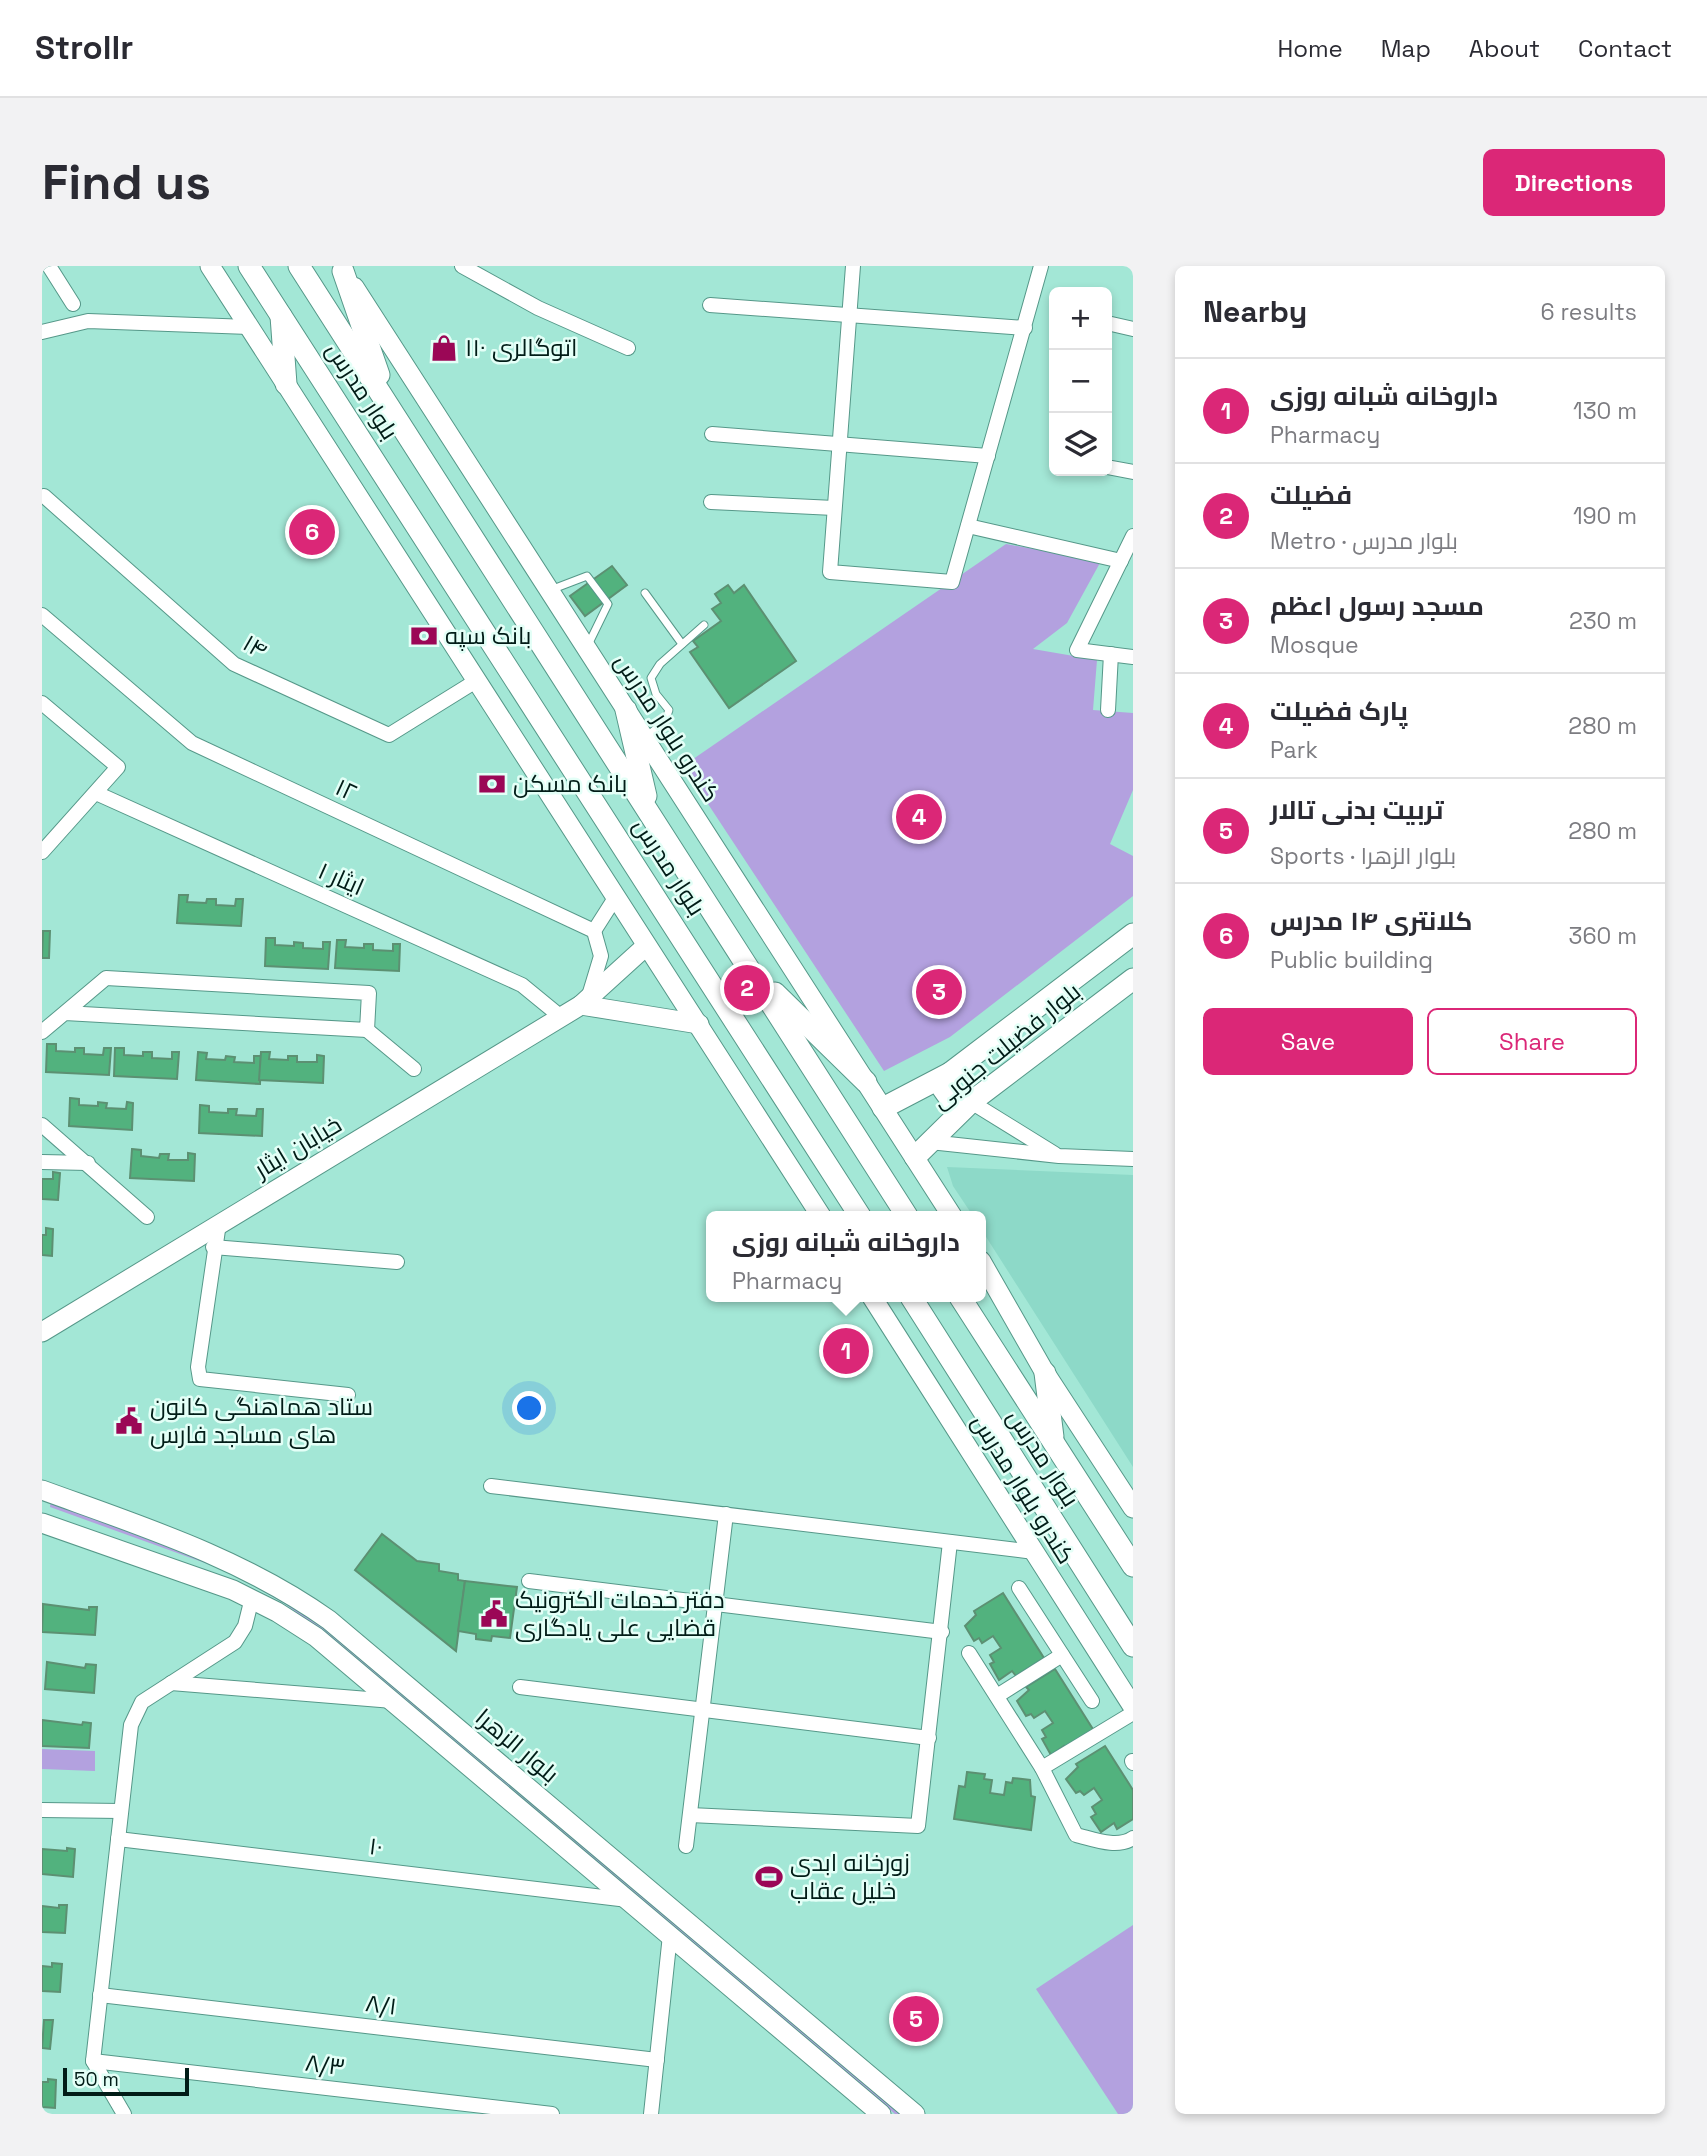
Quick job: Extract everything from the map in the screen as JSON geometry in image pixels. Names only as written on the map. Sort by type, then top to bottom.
[{"type":"main road","points":[[210,266],[818,1211]]},
{"type":"main road","name":"بلوار مدرس","points":[[249,266],[857,1211]]},
{"type":"main road","name":"بلوار مدرس","points":[[299,266],[905,1211]]},
{"type":"main road","points":[[342,269],[390,407]]},
{"type":"main road","name":"کندرو بلوار مدرس","points":[[342,269],[883,1108],[923,1150],[950,1211]]},
{"type":"main road","points":[[281,314],[286,384]]},
{"type":"main road","points":[[626,709],[649,812]]},
{"type":"main road","name":"بلوار فضیلت جنوبی","points":[[883,1108],[950,1073],[1133,934]]},
{"type":"main road","name":"خیابان ایثار","points":[[42,1332],[561,1017],[584,1002],[646,946]]},
{"type":"main road","points":[[748,967],[866,1082]]},
{"type":"main road","name":"بلوار فضیلت جنوبی","points":[[923,1150],[971,1102],[1131,982]]},
{"type":"main road","points":[[584,1002],[699,1024]]},
{"type":"main road","points":[[950,1073],[944,1080],[946,1098],[953,1103],[971,1102]]},
{"type":"main road","points":[[986,1270],[1045,1373],[1133,1508]]},
{"type":"main road","name":"کندرو بلوار مدرس","points":[[875,1302],[1133,1707]]},
{"type":"main road","name":"بلوار مدرس","points":[[914,1302],[1133,1646]]},
{"type":"main road","name":"بلوار مدرس","points":[[963,1302],[1133,1566]]},
{"type":"main road","points":[[1045,1373],[1054,1443]]},
{"type":"main road","name":"بلوار الزهرا","points":[[42,1490],[222,1558],[289,1591],[329,1620],[915,2114]]},
{"type":"main road","name":"بلوار الزهرا","points":[[42,1523],[252,1598],[316,1637],[881,2114]]},
{"type":"street","points":[[49,266],[73,304]]},
{"type":"street","points":[[462,266],[538,309],[628,348]]},
{"type":"street","points":[[853,266],[830,572],[952,582],[1041,266]]},
{"type":"street","points":[[710,304],[1025,328]]},
{"type":"street","points":[[42,331],[88,321],[249,327]]},
{"type":"street","points":[[1112,324],[1133,329]]},
{"type":"street","points":[[712,434],[988,456]]},
{"type":"street","points":[[1112,468],[1133,472]]},
{"type":"street","name":"۱۴","points":[[44,496],[234,664],[388,735],[475,681]]},
{"type":"street","points":[[710,502],[834,508]]},
{"type":"street","points":[[968,526],[1121,561]]},
{"type":"street","points":[[1133,536],[1077,650],[1133,657]]},
{"type":"street","name":"۱۲","points":[[42,615],[192,743],[594,931]]},
{"type":"street","points":[[1108,710],[1111,654]]},
{"type":"street","points":[[42,703],[118,768],[42,852]]},
{"type":"street","name":"ایثار ۱","points":[[96,793],[522,985],[561,1017]]},
{"type":"street","points":[[584,1002],[601,956],[594,931],[615,898]]},
{"type":"street","points":[[42,1032],[106,978],[369,993],[367,1030]]},
{"type":"street","points":[[65,1013],[367,1030],[414,1069]]},
{"type":"street","points":[[971,1102],[1059,1156]]},
{"type":"street","points":[[42,1125],[147,1217]]},
{"type":"street","points":[[923,1150],[1133,1159]]},
{"type":"street","points":[[42,1162],[88,1163]]},
{"type":"street","points":[[219,1223],[213,1247],[198,1367],[200,1379],[348,1395]]},
{"type":"street","points":[[213,1247],[397,1262]]},
{"type":"street","points":[[491,1486],[1034,1552]]},
{"type":"street","points":[[686,1846],[726,1514]]},
{"type":"street","points":[[690,1815],[918,1825],[942,1632],[950,1542]]},
{"type":"street","points":[[529,1581],[942,1632]]},
{"type":"street","points":[[1019,1588],[1092,1701]]},
{"type":"street","points":[[124,2114],[93,2061],[131,1725],[142,1702],[235,1642],[245,1626],[252,1598]]},
{"type":"street","points":[[969,1653],[1042,1768],[1076,1835],[1103,1842],[1129,1841],[1133,1838]]},
{"type":"street","points":[[997,1696],[1062,1655]]},
{"type":"street","points":[[171,1683],[393,1702]]},
{"type":"street","points":[[520,1687],[929,1738]]},
{"type":"street","points":[[1042,1768],[1133,1713]]},
{"type":"street","points":[[42,1810],[121,1811]]},
{"type":"street","name":"۱۰","points":[[118,1839],[629,1900]]},
{"type":"street","points":[[651,2114],[670,1935]]},
{"type":"street","name":"۸/۱","points":[[100,1995],[657,2060]]},
{"type":"street","name":"۸/۳","points":[[93,2061],[552,2114]]},
{"type":"lane","points":[[549,590],[562,589],[587,576],[608,604],[587,649]]},
{"type":"lane","points":[[645,593],[682,644]]},
{"type":"lane","points":[[644,738],[665,721],[669,710],[656,694],[651,678],[660,664],[704,625]]},
{"type":"shaded area","points":[[1006,544],[1101,561],[1067,623],[1033,649],[1097,660],[1093,710],[1133,713],[1133,790],[1110,844],[1133,856],[1133,896],[950,1037],[884,1071],[683,766]]},
{"type":"shaded area","points":[[947,1167],[1133,1175],[1133,1467],[986,1237],[986,1211],[970,1211],[953,1186]]},
{"type":"shaded area","points":[[51,1501],[230,1566],[279,1592],[365,1656],[910,2114],[895,2114],[327,1635],[285,1604],[230,1572],[50,1507]]},
{"type":"shaded area","points":[[42,1749],[95,1751],[95,1771],[42,1769]]},
{"type":"shaded area","points":[[1133,1925],[1133,2114],[1118,2114],[1036,1989]]},
{"type":"building","points":[[612,566],[627,585],[585,616],[570,596]]},
{"type":"building","points":[[728,585],[734,593],[744,585],[796,661],[729,708],[690,652],[698,647],[693,641],[721,621],[712,609],[721,603],[715,594]]},
{"type":"building","points":[[179,895],[188,895],[187,902],[206,903],[207,899],[216,899],[216,905],[235,906],[236,899],[243,899],[241,926],[177,923]]},
{"type":"building","points":[[43,931],[50,931],[49,958],[42,958]]},
{"type":"building","points":[[266,938],[275,938],[275,945],[294,946],[294,942],[303,943],[303,948],[323,949],[323,942],[330,942],[328,969],[265,966]]},
{"type":"building","points":[[337,940],[346,940],[345,947],[364,948],[364,944],[373,944],[373,950],[393,951],[393,944],[400,944],[399,971],[335,968]]},
{"type":"building","points":[[47,1044],[56,1044],[56,1051],[75,1052],[75,1048],[84,1048],[84,1054],[103,1055],[104,1048],[111,1048],[109,1075],[46,1072]]},
{"type":"building","points":[[115,1048],[124,1048],[124,1055],[143,1056],[143,1052],[152,1052],[152,1058],[172,1059],[172,1052],[179,1052],[177,1079],[114,1076]]},
{"type":"building","points":[[198,1052],[207,1053],[206,1059],[225,1060],[226,1056],[235,1057],[234,1062],[254,1063],[254,1056],[261,1056],[260,1084],[196,1080]]},
{"type":"building","points":[[261,1052],[270,1052],[269,1059],[288,1060],[288,1056],[297,1056],[297,1062],[317,1062],[317,1055],[324,1056],[323,1083],[259,1080]]},
{"type":"building","points":[[70,1098],[79,1099],[79,1105],[98,1106],[98,1102],[107,1103],[106,1108],[126,1109],[127,1102],[133,1103],[132,1130],[69,1126]]},
{"type":"building","points":[[200,1105],[209,1106],[209,1112],[228,1113],[228,1109],[237,1109],[236,1115],[256,1116],[257,1109],[263,1109],[262,1136],[199,1133]]},
{"type":"building","points":[[132,1149],[141,1150],[141,1156],[159,1158],[160,1154],[169,1154],[168,1160],[188,1160],[188,1153],[195,1154],[194,1181],[130,1178]]},
{"type":"building","points":[[53,1172],[60,1173],[58,1200],[42,1199],[42,1179],[53,1179]]},
{"type":"building","points":[[46,1228],[53,1229],[52,1256],[42,1255],[42,1235],[46,1235]]},
{"type":"building","points":[[382,1534],[417,1561],[439,1564],[439,1571],[458,1574],[458,1580],[465,1581],[456,1651],[355,1570]]},
{"type":"building","points":[[465,1581],[517,1587],[510,1638],[492,1636],[491,1641],[476,1639],[476,1634],[458,1631]]},
{"type":"building","points":[[1003,1593],[1044,1658],[1016,1676],[1012,1671],[999,1680],[990,1664],[994,1662],[990,1655],[1001,1648],[993,1636],[982,1643],[979,1638],[974,1641],[965,1626],[976,1615],[974,1611]]},
{"type":"building","points":[[43,1604],[89,1610],[89,1607],[97,1607],[95,1635],[42,1632]]},
{"type":"building","points":[[47,1662],[85,1668],[86,1664],[96,1665],[94,1693],[45,1689]]},
{"type":"building","points":[[1055,1669],[1096,1734],[1068,1752],[1064,1746],[1051,1755],[1042,1739],[1046,1737],[1042,1730],[1053,1723],[1045,1711],[1034,1718],[1031,1714],[1026,1716],[1017,1701],[1029,1690],[1026,1687]]},
{"type":"building","points":[[42,1720],[82,1725],[83,1722],[91,1723],[89,1748],[42,1746]]},
{"type":"building","points":[[1105,1746],[1133,1790],[1133,1819],[1117,1829],[1114,1823],[1101,1832],[1091,1817],[1096,1814],[1092,1807],[1102,1800],[1094,1788],[1084,1795],[1080,1791],[1076,1793],[1066,1779],[1078,1767],[1076,1764]]},
{"type":"building","points":[[967,1772],[985,1774],[984,1779],[992,1780],[990,1793],[1004,1795],[1006,1782],[1012,1783],[1013,1778],[1030,1780],[1031,1796],[1035,1797],[1031,1830],[954,1819],[959,1786],[965,1787]]},
{"type":"building","points":[[67,1848],[75,1849],[73,1877],[42,1874],[42,1849],[67,1851]]},
{"type":"building","points":[[59,1905],[67,1905],[65,1933],[42,1932],[42,1906],[59,1908]]},
{"type":"building","points":[[52,1963],[62,1964],[60,1992],[42,1991],[42,1966],[52,1967]]},
{"type":"building","points":[[44,2020],[53,2020],[50,2049],[42,2048]]},
{"type":"building","points":[[48,2079],[56,2080],[55,2108],[42,2107],[42,2082],[48,2082]]},
{"type":"place","name":"اتوگالری ۱۱۰","points":[[444,348]]},
{"type":"place","name":"کلانتری ۱۴ مدرس","points":[[312,532]]},
{"type":"place","name":"بانک سپه","points":[[424,636]]},
{"type":"place","name":"بانک مسکن","points":[[492,784]]},
{"type":"place","name":"پارک فضیلت","points":[[919,817]]},
{"type":"place","name":"فضیلت","points":[[747,988]]},
{"type":"place","name":"مسجد رسول اعظم","points":[[939,992]]},
{"type":"place","name":"داروخانه شبانه روزی","points":[[846,1351]]},
{"type":"place","name":"ستاد هماهنگی کانون های مساجد فارس","points":[[129,1421]]},
{"type":"place","name":"دفتر خدمات الکترونیک قضایی علی یادگاری","points":[[494,1614]]},
{"type":"place","name":"زورخانه ابدی خلیل عقاب","points":[[769,1877]]},
{"type":"place","name":"تربیت بدنی تالار","points":[[916,2019]]}]
